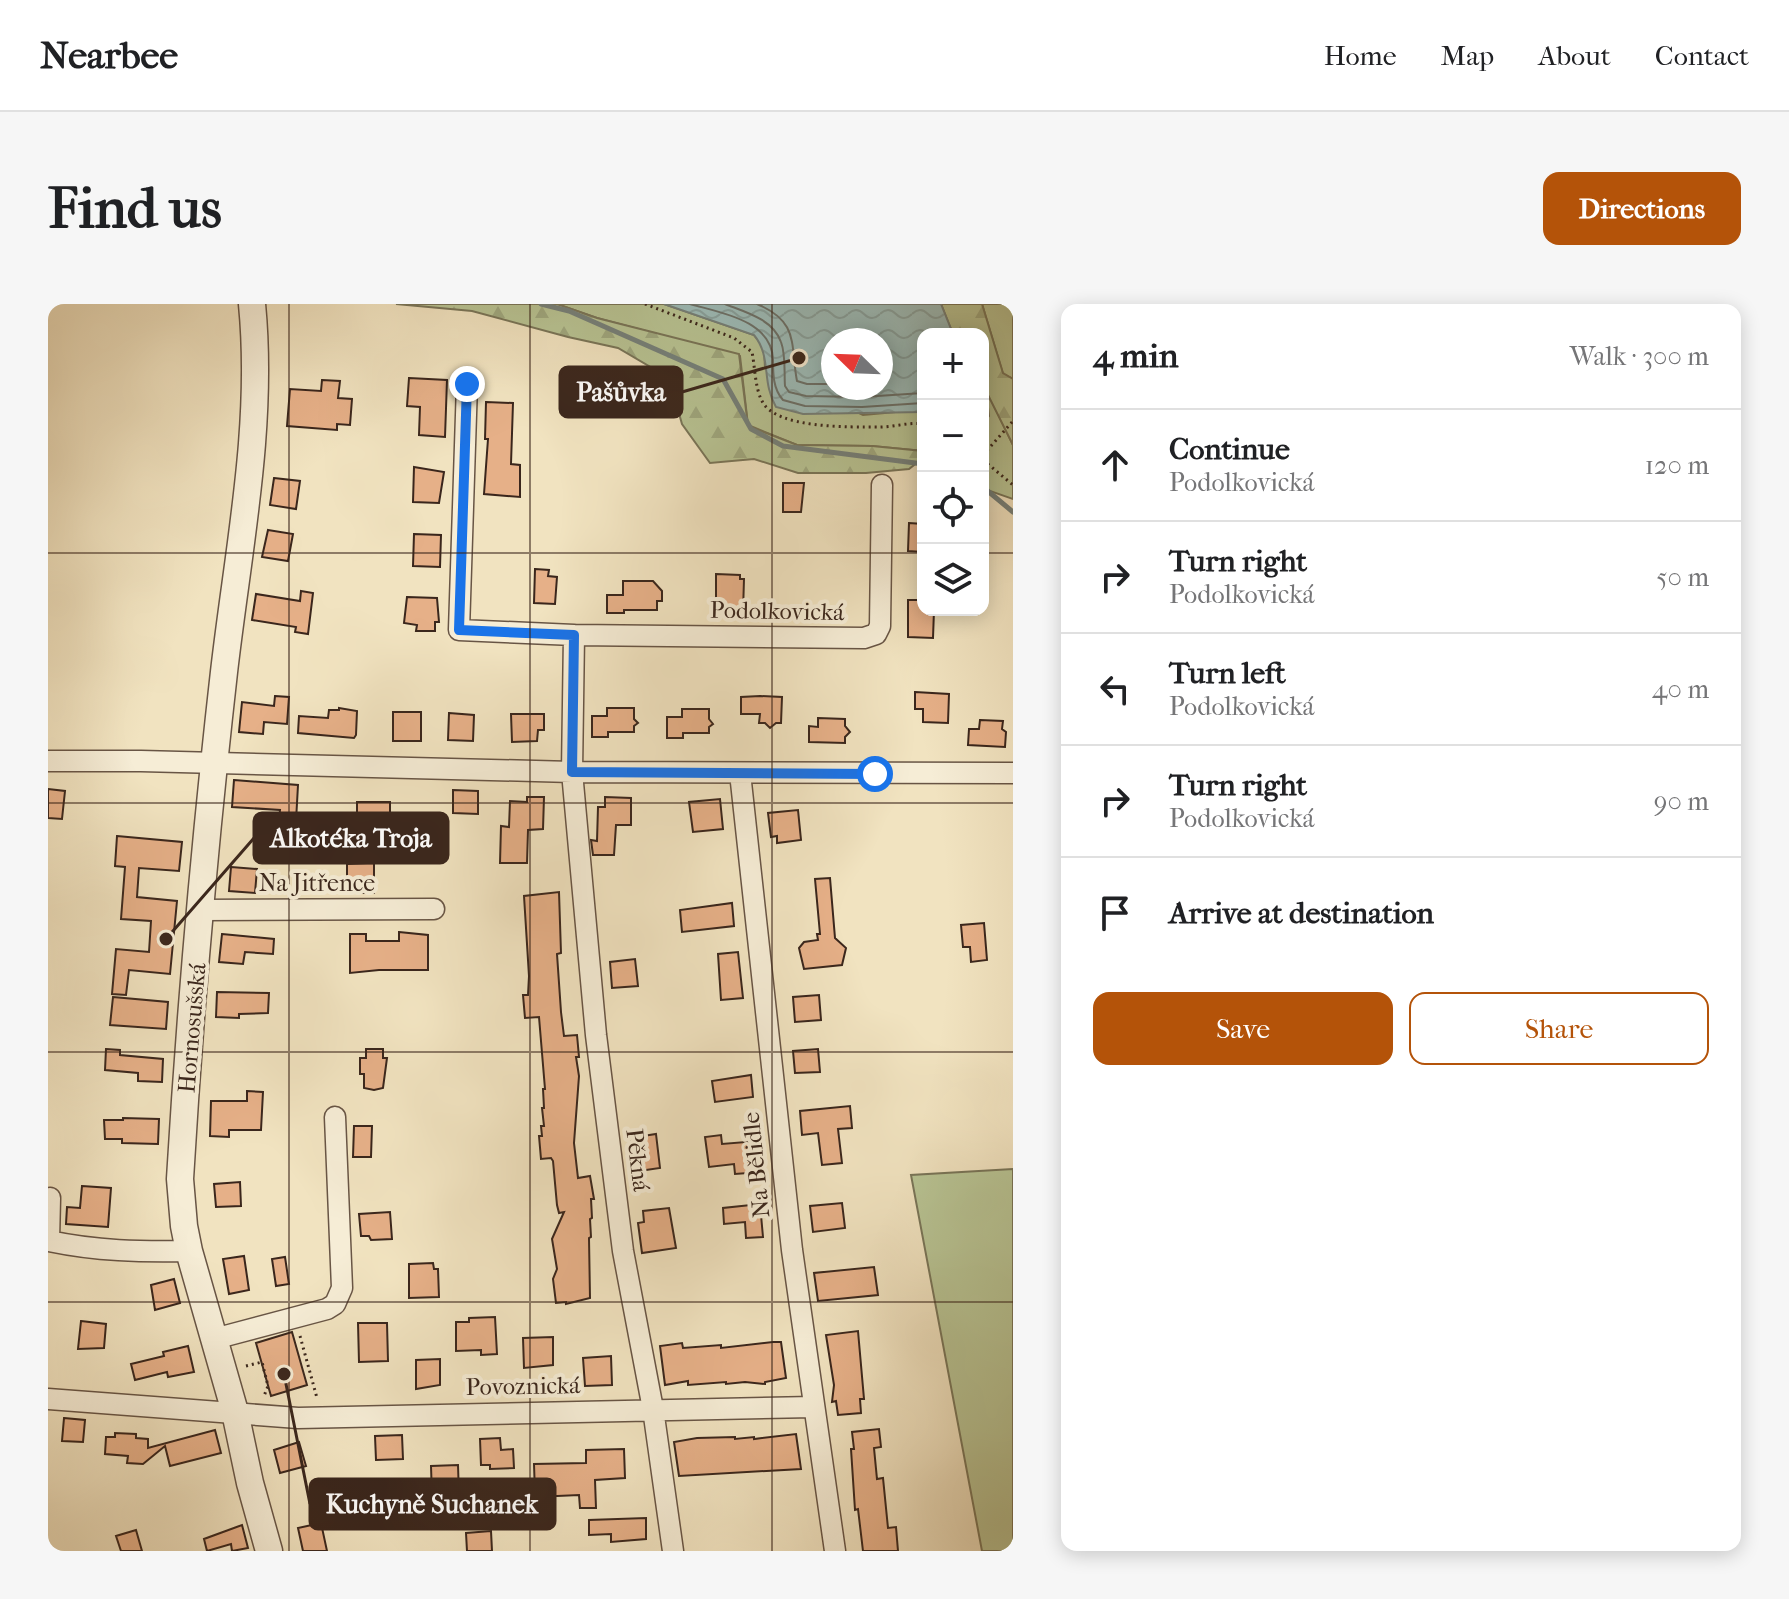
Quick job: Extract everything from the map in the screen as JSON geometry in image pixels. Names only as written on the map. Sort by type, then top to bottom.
[{"type":"street","name":"Hornosušská","points":[[252,304],[256,361],[253,435],[214,763],[180,1179],[189,1251],[223,1371],[245,1413],[250,1483],[269,1551]]},
{"type":"street","name":"Podolkovická","points":[[467,384],[459,630],[574,635],[864,638],[876,634],[880,626],[882,485]]},
{"type":"street","points":[[572,772],[574,635]]},
{"type":"street","points":[[48,761],[572,772],[1013,773]]},
{"type":"street","name":"Pěkná","points":[[572,772],[596,1035],[623,1251],[653,1409],[673,1551]]},
{"type":"street","name":"Na Bělidle","points":[[740,773],[792,1250],[835,1551]]},
{"type":"street","name":"Na Jitřence","points":[[202,910],[434,909]]},
{"type":"street","points":[[214,1339],[327,1309],[335,1304],[342,1288],[335,1117]]},
{"type":"street","points":[[50,1198],[49,1241],[132,1253],[189,1251]]},
{"type":"street","name":"Povoznická","points":[[48,1399],[322,1418],[813,1407]]},
{"type":"path","points":[[645,304],[734,338],[752,352],[761,400],[768,410],[781,418],[798,423],[881,427],[917,424]]},
{"type":"path","points":[[989,450],[1013,421]]},
{"type":"path","points":[[989,463],[1013,485]]},
{"type":"path","points":[[295,1317],[322,1418]]},
{"type":"path","points":[[223,1371],[262,1362],[268,1386],[245,1413]]},
{"type":"green space","points":[[396,304],[557,304],[597,318],[739,354],[748,426],[797,445],[917,450],[917,463],[909,469],[866,473],[798,473],[754,459],[710,463],[682,424],[669,378],[618,348],[472,311]]},
{"type":"green space","points":[[557,304],[664,304],[754,335],[764,347],[765,368],[821,395],[821,400],[832,400],[863,415],[917,410],[917,450],[797,445],[748,425],[740,356],[597,318]]},
{"type":"green space","points":[[941,304],[982,304],[1003,373],[1013,379],[1013,445],[989,397],[989,328],[951,328]]},
{"type":"green space","points":[[982,304],[1013,304],[1013,379],[1003,374]]},
{"type":"green space","points":[[989,395],[1013,445],[1013,499],[989,491]]},
{"type":"green space","points":[[1013,1169],[1013,1551],[982,1551],[911,1175]]},
{"type":"water","points":[[664,304],[941,304],[951,328],[917,328],[917,412],[803,414],[776,407],[759,343],[754,335]]},
{"type":"building","points":[[409,378],[447,380],[445,437],[419,435],[420,407],[407,406]]},
{"type":"building","points":[[322,380],[340,381],[338,398],[352,399],[350,425],[337,424],[337,430],[287,426],[290,389],[321,391]]},
{"type":"building","points":[[486,402],[513,403],[511,464],[520,465],[520,497],[484,494],[488,439],[485,439]]},
{"type":"building","points":[[414,467],[444,472],[439,503],[413,502]]},
{"type":"building","points":[[274,478],[300,481],[296,509],[270,505]]},
{"type":"building","points":[[783,483],[804,483],[801,512],[783,512]]},
{"type":"building","points":[[909,523],[917,524],[917,552],[908,551]]},
{"type":"building","points":[[268,530],[293,534],[288,561],[262,557]]},
{"type":"building","points":[[414,534],[441,535],[440,567],[413,566]]},
{"type":"building","points":[[535,569],[549,570],[548,576],[557,577],[555,604],[534,603]]},
{"type":"building","points":[[716,574],[740,575],[740,579],[744,579],[743,612],[716,612]]},
{"type":"building","points":[[623,581],[653,581],[662,591],[662,601],[657,601],[657,610],[607,613],[607,595],[623,595]]},
{"type":"building","points":[[301,591],[313,593],[308,634],[295,632],[296,627],[252,620],[256,594],[300,601]]},
{"type":"building","points":[[407,597],[437,598],[439,622],[435,622],[435,631],[416,631],[417,625],[404,623]]},
{"type":"building","points":[[908,600],[917,600],[917,616],[934,616],[933,638],[908,637]]},
{"type":"building","points":[[915,692],[949,694],[948,723],[923,722],[923,709],[915,709]]},
{"type":"building","points":[[275,696],[289,697],[287,724],[264,722],[263,734],[239,732],[242,702],[274,706]]},
{"type":"building","points":[[741,697],[782,697],[781,723],[770,728],[765,723],[759,723],[760,714],[741,714]]},
{"type":"building","points":[[607,708],[634,708],[634,719],[638,723],[634,726],[634,732],[608,732],[608,737],[592,737],[592,716],[607,716]]},
{"type":"building","points":[[682,709],[709,709],[709,719],[713,724],[709,727],[709,733],[683,733],[683,738],[667,738],[667,717],[682,717]]},
{"type":"building","points":[[329,710],[357,711],[354,738],[298,733],[299,716],[328,718]]},
{"type":"building","points":[[393,712],[421,712],[421,741],[393,741]]},
{"type":"building","points":[[449,713],[474,715],[473,741],[448,740]]},
{"type":"building","points":[[511,714],[544,714],[544,730],[538,730],[537,741],[512,742]]},
{"type":"building","points":[[818,718],[845,719],[845,726],[850,732],[845,737],[845,743],[809,742],[809,726],[818,727]]},
{"type":"building","points":[[980,720],[1003,721],[1005,747],[968,745],[969,729],[979,729]]},
{"type":"building","points":[[234,780],[298,785],[296,821],[279,820],[280,810],[232,807]]},
{"type":"building","points":[[48,789],[65,791],[62,819],[48,818]]},
{"type":"building","points":[[453,790],[478,791],[478,814],[453,813]]},
{"type":"building","points":[[527,797],[544,797],[543,829],[528,830],[527,863],[500,863],[501,826],[509,827],[510,801],[527,802]]},
{"type":"building","points":[[605,797],[631,798],[631,825],[616,825],[614,855],[593,855],[591,840],[597,841],[598,807],[605,807]]},
{"type":"building","points":[[720,799],[723,829],[693,832],[689,802]]},
{"type":"building","points":[[357,802],[390,802],[390,831],[357,831]]},
{"type":"building","points":[[798,810],[801,840],[777,843],[777,836],[771,837],[768,813]]},
{"type":"building","points":[[117,836],[182,842],[179,871],[139,868],[137,897],[177,901],[170,974],[129,970],[126,995],[112,994],[116,949],[149,952],[151,921],[121,919],[125,867],[115,866]]},
{"type":"building","points":[[374,863],[374,893],[347,893],[347,864]]},
{"type":"building","points":[[231,867],[257,869],[255,893],[229,891]]},
{"type":"building","points":[[830,878],[835,938],[846,948],[842,965],[804,969],[799,948],[804,942],[818,940],[817,934],[820,934],[815,879]]},
{"type":"building","points":[[559,892],[561,953],[557,954],[561,1012],[564,1036],[577,1035],[579,1057],[576,1057],[579,1076],[574,1143],[578,1178],[590,1176],[594,1199],[591,1199],[589,1238],[590,1298],[566,1304],[556,1303],[553,1279],[557,1269],[552,1239],[564,1212],[559,1213],[557,1205],[553,1161],[551,1158],[541,1159],[539,1136],[542,1136],[541,1126],[544,1126],[542,1108],[545,1089],[539,1017],[525,1018],[523,995],[528,995],[529,976],[524,896]]},
{"type":"building","points":[[732,903],[734,926],[682,932],[680,910]]},
{"type":"building","points":[[984,923],[987,960],[971,962],[970,947],[963,947],[961,925]]},
{"type":"building","points":[[399,932],[428,935],[428,970],[350,973],[350,934],[366,934],[366,941],[399,941]]},
{"type":"building","points":[[222,934],[274,939],[273,954],[245,952],[243,964],[219,962]]},
{"type":"building","points":[[738,952],[743,998],[721,1000],[718,954]]},
{"type":"building","points":[[635,959],[638,986],[612,988],[610,962]]},
{"type":"building","points":[[217,992],[269,993],[268,1013],[239,1014],[239,1018],[216,1017]]},
{"type":"building","points":[[819,995],[821,1020],[795,1022],[793,997]]},
{"type":"building","points":[[113,997],[168,1002],[166,1029],[110,1025]]},
{"type":"building","points":[[106,1049],[120,1050],[120,1055],[163,1059],[162,1082],[138,1081],[138,1073],[105,1070]]},
{"type":"building","points":[[366,1049],[383,1049],[383,1058],[387,1058],[383,1088],[364,1088],[360,1058],[366,1058]]},
{"type":"building","points":[[818,1049],[820,1072],[795,1073],[793,1051]]},
{"type":"building","points":[[751,1075],[753,1097],[715,1102],[712,1081]]},
{"type":"building","points":[[247,1091],[263,1092],[261,1130],[229,1130],[229,1137],[210,1136],[211,1101],[247,1101]]},
{"type":"building","points":[[850,1106],[852,1128],[838,1129],[842,1163],[822,1165],[818,1133],[802,1135],[800,1111]]},
{"type":"building","points":[[159,1119],[158,1144],[105,1139],[104,1120]]},
{"type":"building","points":[[354,1126],[372,1126],[371,1157],[353,1157]]},
{"type":"building","points":[[656,1134],[660,1168],[632,1172],[630,1138]]},
{"type":"building","points":[[721,1135],[722,1144],[758,1141],[761,1172],[735,1174],[734,1164],[709,1167],[705,1137]]},
{"type":"building","points":[[240,1182],[241,1206],[216,1207],[214,1184]]},
{"type":"building","points":[[82,1186],[111,1188],[108,1227],[66,1224],[67,1207],[80,1208]]},
{"type":"building","points":[[842,1203],[845,1228],[813,1232],[810,1206]]},
{"type":"building","points":[[760,1204],[763,1237],[746,1238],[745,1222],[724,1224],[723,1208]]},
{"type":"building","points":[[669,1208],[676,1248],[642,1253],[638,1223],[644,1222],[643,1211]]},
{"type":"building","points":[[390,1212],[392,1239],[371,1240],[369,1236],[361,1236],[359,1214]]},
{"type":"building","points":[[244,1256],[249,1290],[229,1294],[223,1259]]},
{"type":"building","points":[[285,1257],[289,1284],[276,1286],[272,1259]]},
{"type":"building","points":[[433,1263],[434,1269],[438,1269],[439,1297],[409,1298],[409,1264]]},
{"type":"building","points":[[874,1267],[878,1295],[818,1301],[814,1273]]},
{"type":"building","points":[[174,1279],[180,1303],[155,1310],[151,1285]]},
{"type":"building","points":[[495,1317],[497,1354],[481,1355],[481,1350],[456,1351],[456,1322]]},
{"type":"building","points":[[81,1321],[106,1324],[104,1348],[78,1349]]},
{"type":"building","points":[[358,1323],[387,1323],[388,1361],[359,1362]]},
{"type":"building","points":[[858,1331],[864,1399],[860,1399],[861,1413],[838,1415],[836,1401],[832,1402],[834,1385],[826,1335]]},
{"type":"building","points":[[292,1332],[307,1385],[271,1396],[256,1343]]},
{"type":"building","points":[[553,1337],[553,1365],[524,1368],[523,1338]]},
{"type":"building","points":[[781,1342],[786,1378],[765,1384],[726,1382],[688,1385],[688,1381],[665,1385],[660,1346],[682,1343],[683,1348],[721,1345],[721,1348]]},
{"type":"building","points":[[188,1346],[194,1372],[168,1377],[167,1372],[135,1380],[131,1364]]},
{"type":"building","points":[[611,1356],[612,1385],[585,1386],[583,1358]]},
{"type":"building","points":[[440,1359],[440,1385],[416,1389],[416,1360]]},
{"type":"building","points":[[64,1418],[85,1420],[83,1442],[62,1441]]},
{"type":"building","points":[[879,1429],[881,1447],[874,1448],[877,1479],[883,1478],[888,1528],[896,1527],[898,1551],[863,1551],[858,1509],[855,1510],[852,1432]]},
{"type":"building","points":[[215,1430],[221,1453],[170,1466],[165,1446],[143,1464],[127,1463],[128,1456],[105,1454],[106,1437],[115,1437],[115,1433],[136,1434],[136,1438],[148,1439],[148,1448]]},
{"type":"building","points":[[796,1434],[801,1469],[679,1476],[674,1442],[697,1438],[754,1439]]},
{"type":"building","points":[[402,1435],[403,1459],[376,1460],[375,1436]]},
{"type":"building","points":[[500,1438],[501,1450],[513,1449],[514,1468],[490,1469],[490,1465],[481,1465],[480,1439]]},
{"type":"building","points":[[299,1442],[306,1466],[280,1473],[274,1450]]},
{"type":"building","points":[[624,1449],[625,1478],[595,1480],[596,1508],[580,1508],[579,1495],[535,1497],[535,1512],[513,1513],[513,1495],[535,1494],[534,1464],[586,1463],[586,1450]]},
{"type":"building","points":[[458,1465],[459,1496],[432,1497],[431,1466]]},
{"type":"building","points":[[646,1518],[646,1539],[611,1542],[611,1534],[589,1535],[589,1520]]},
{"type":"building","points":[[321,1523],[327,1551],[303,1551],[298,1528]]},
{"type":"building","points":[[242,1525],[248,1548],[232,1551],[231,1544],[207,1551],[204,1539]]},
{"type":"building","points":[[136,1530],[142,1551],[121,1551],[116,1536]]},
{"type":"building","points":[[491,1531],[492,1551],[467,1551],[466,1533]]},
{"type":"waterway","points":[[541,304],[569,311],[723,379],[751,429],[783,446],[917,463]]},
{"type":"waterway","points":[[989,492],[1013,512]]},
{"type":"place","name":"Pašůvka","points":[[799,358]]},
{"type":"place","name":"Alkotéka Troja","points":[[166,939]]},
{"type":"place","name":"Kuchyně Suchanek","points":[[284,1374]]},
{"type":"route","points":[[467,384],[459,630],[574,635],[572,772],[875,774]]}]
